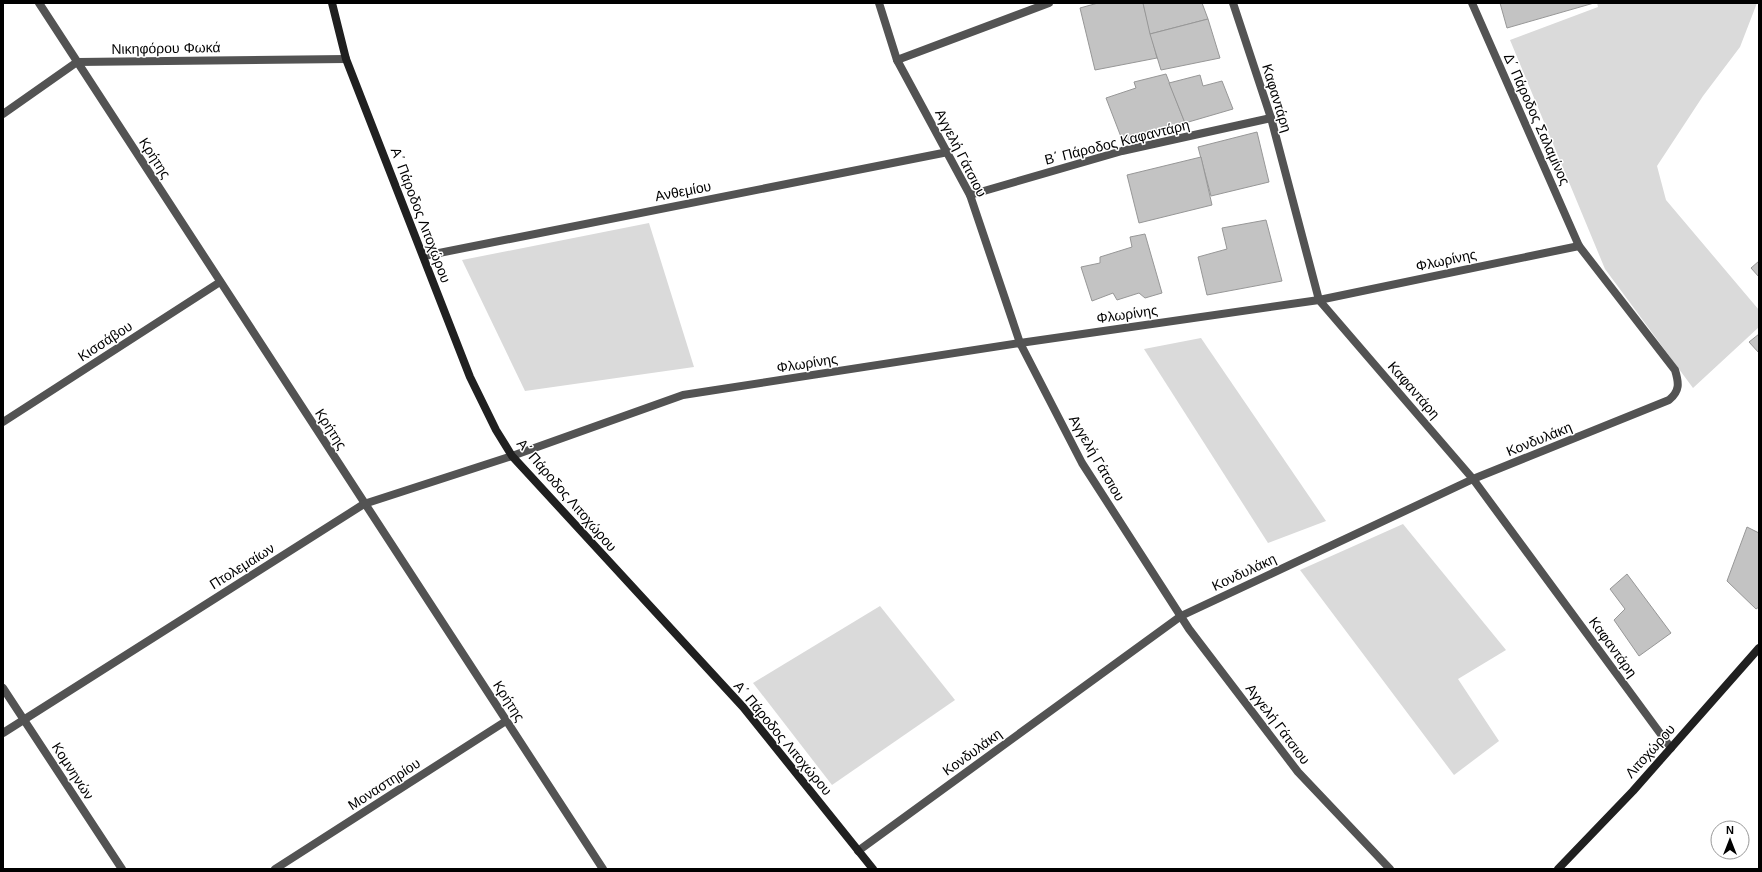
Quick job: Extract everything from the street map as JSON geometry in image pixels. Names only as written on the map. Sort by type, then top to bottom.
[{"type":"street","name":"Κρήτης","points":[[39,3],[603,869]]},
{"type":"street","name":"Α΄ Πάροδος Λιτοχώρου","points":[[332,3],[346,59],[470,377],[496,430],[512,456],[743,708],[873,869]]},
{"type":"street","name":"Αγγελή Γάτσιου","points":[[879,3],[898,60],[970,195],[1020,343],[1082,463],[1181,616],[1298,772],[1390,869]]},
{"type":"street","points":[[898,60],[1049,3]]},
{"type":"street","name":"Καφαντάρη","points":[[1233,3],[1271,118],[1319,300],[1473,479],[1671,748]]},
{"type":"street","name":"Δ΄ Πάροδος Σαλαμίνος","points":[[1472,3],[1579,246]]},
{"type":"street","name":"Νικηφόρου Φωκά","points":[[77,62],[346,59]]},
{"type":"street","points":[[3,114],[77,62]]},
{"type":"street","name":"Β΄ Πάροδος Καφαντάρη","points":[[970,195],[1122,152],[1271,118]]},
{"type":"street","name":"Ανθεμίου","points":[[424,256],[948,152]]},
{"type":"street","name":"Φλωρίνης","points":[[512,456],[683,395],[1020,343],[1319,300],[1579,246]]},
{"type":"street","name":"Κονδυλάκη","points":[[858,851],[1181,616],[1473,479],[1669,400],[1676,395],[1679,388],[1676,370],[1579,246]]},
{"type":"street","name":"Κισσάβου","points":[[3,422],[220,282]]},
{"type":"street","name":"Πτολεμαίων","points":[[3,733],[364,504],[512,456]]},
{"type":"street","name":"Λιτοχώρου","points":[[1558,869],[1633,791],[1759,648]]},
{"type":"street","name":"Κομνηνών","points":[[3,688],[122,869]]},
{"type":"street","name":"Μοναστηρίου","points":[[275,869],[506,721]]},
{"type":"shaded area","points":[[1597,3],[1757,3],[1740,47],[1703,96],[1657,166],[1666,200],[1759,310],[1759,327],[1693,388],[1605,269],[1510,40],[1598,7]]},
{"type":"shaded area","points":[[649,223],[694,367],[525,391],[462,260]]},
{"type":"shaded area","points":[[1201,338],[1326,521],[1268,543],[1144,349]]},
{"type":"shaded area","points":[[1403,524],[1506,650],[1458,679],[1499,741],[1454,775],[1300,570]]},
{"type":"shaded area","points":[[880,606],[955,700],[832,785],[753,683]]},
{"type":"building","points":[[1098,3],[1143,3],[1157,58],[1095,70],[1080,8]]},
{"type":"building","points":[[1143,3],[1202,3],[1208,19],[1150,34]]},
{"type":"building","points":[[1500,3],[1594,3],[1507,28]]},
{"type":"building","points":[[1208,19],[1220,58],[1161,70],[1150,34]]},
{"type":"building","points":[[1166,74],[1185,123],[1123,142],[1106,98],[1136,88],[1134,82]]},
{"type":"building","points":[[1200,75],[1203,86],[1222,81],[1233,109],[1185,123],[1169,83]]},
{"type":"building","points":[[1257,132],[1269,182],[1211,196],[1198,147]]},
{"type":"building","points":[[1201,157],[1212,205],[1139,223],[1127,175]]},
{"type":"building","points":[[1266,220],[1282,281],[1207,295],[1198,257],[1227,249],[1222,228]]},
{"type":"building","points":[[1145,234],[1162,293],[1145,298],[1139,293],[1117,300],[1113,293],[1092,301],[1081,267],[1100,263],[1100,257],[1132,247],[1130,237]]},
{"type":"building","points":[[1759,261],[1759,277],[1751,268]]},
{"type":"building","points":[[1759,334],[1759,353],[1749,342]]},
{"type":"building","points":[[1747,527],[1759,533],[1759,607],[1756,609],[1727,581]]},
{"type":"building","points":[[1627,574],[1671,633],[1639,656],[1614,620],[1625,609],[1610,589]]}]
